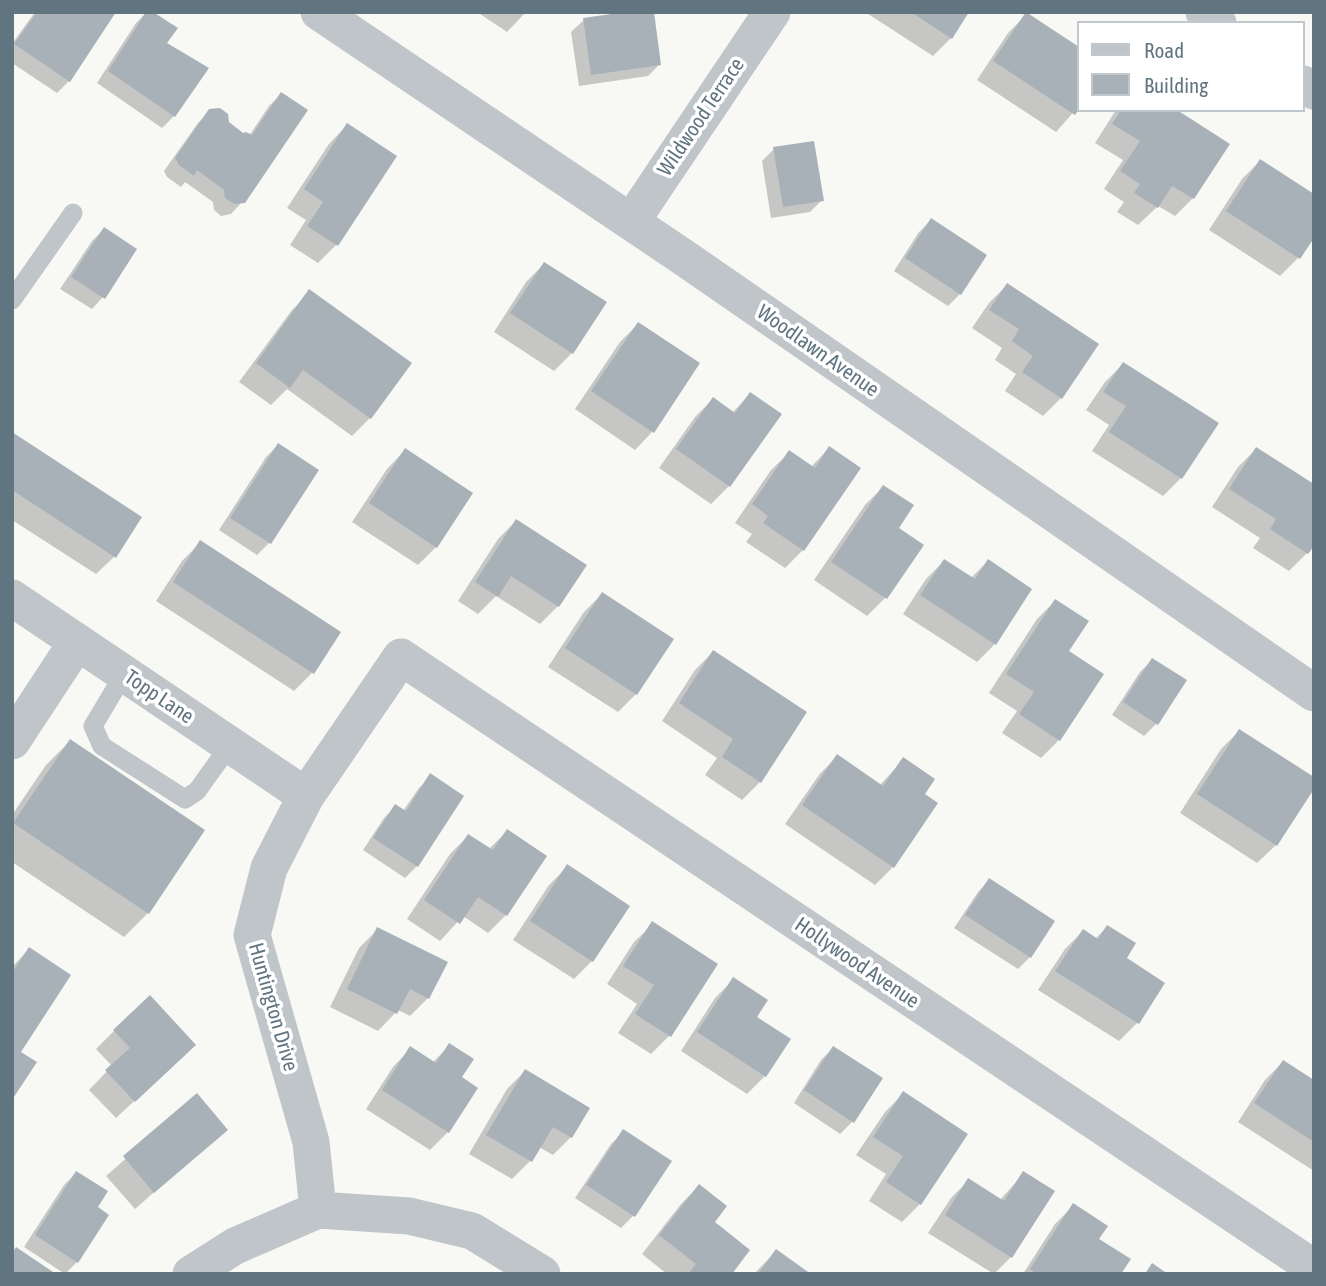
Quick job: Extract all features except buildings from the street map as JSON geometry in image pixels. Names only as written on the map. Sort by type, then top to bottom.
[{"type":"street","name":"Woodlawn Avenue","points":[[319,12],[631,222],[1314,693]]},
{"type":"street","name":"Wildwood Terrace","points":[[631,222],[772,12]]},
{"type":"street","name":"Topp Lane","points":[[12,598],[306,796]]},
{"type":"street","points":[[12,741],[77,642]]},
{"type":"street","name":"Huntington Drive","points":[[318,1210],[311,1142],[252,935],[269,868],[306,796],[401,657]]},
{"type":"street","name":"Hollywood Avenue","points":[[401,657],[1314,1268]]},
{"type":"street","points":[[191,1274],[235,1246],[318,1210],[409,1216],[472,1231],[542,1274]]},
{"type":"lane","points":[[12,300],[73,213]]},
{"type":"lane","points":[[124,674],[93,726],[102,746],[185,799],[197,791],[230,745]]}]
